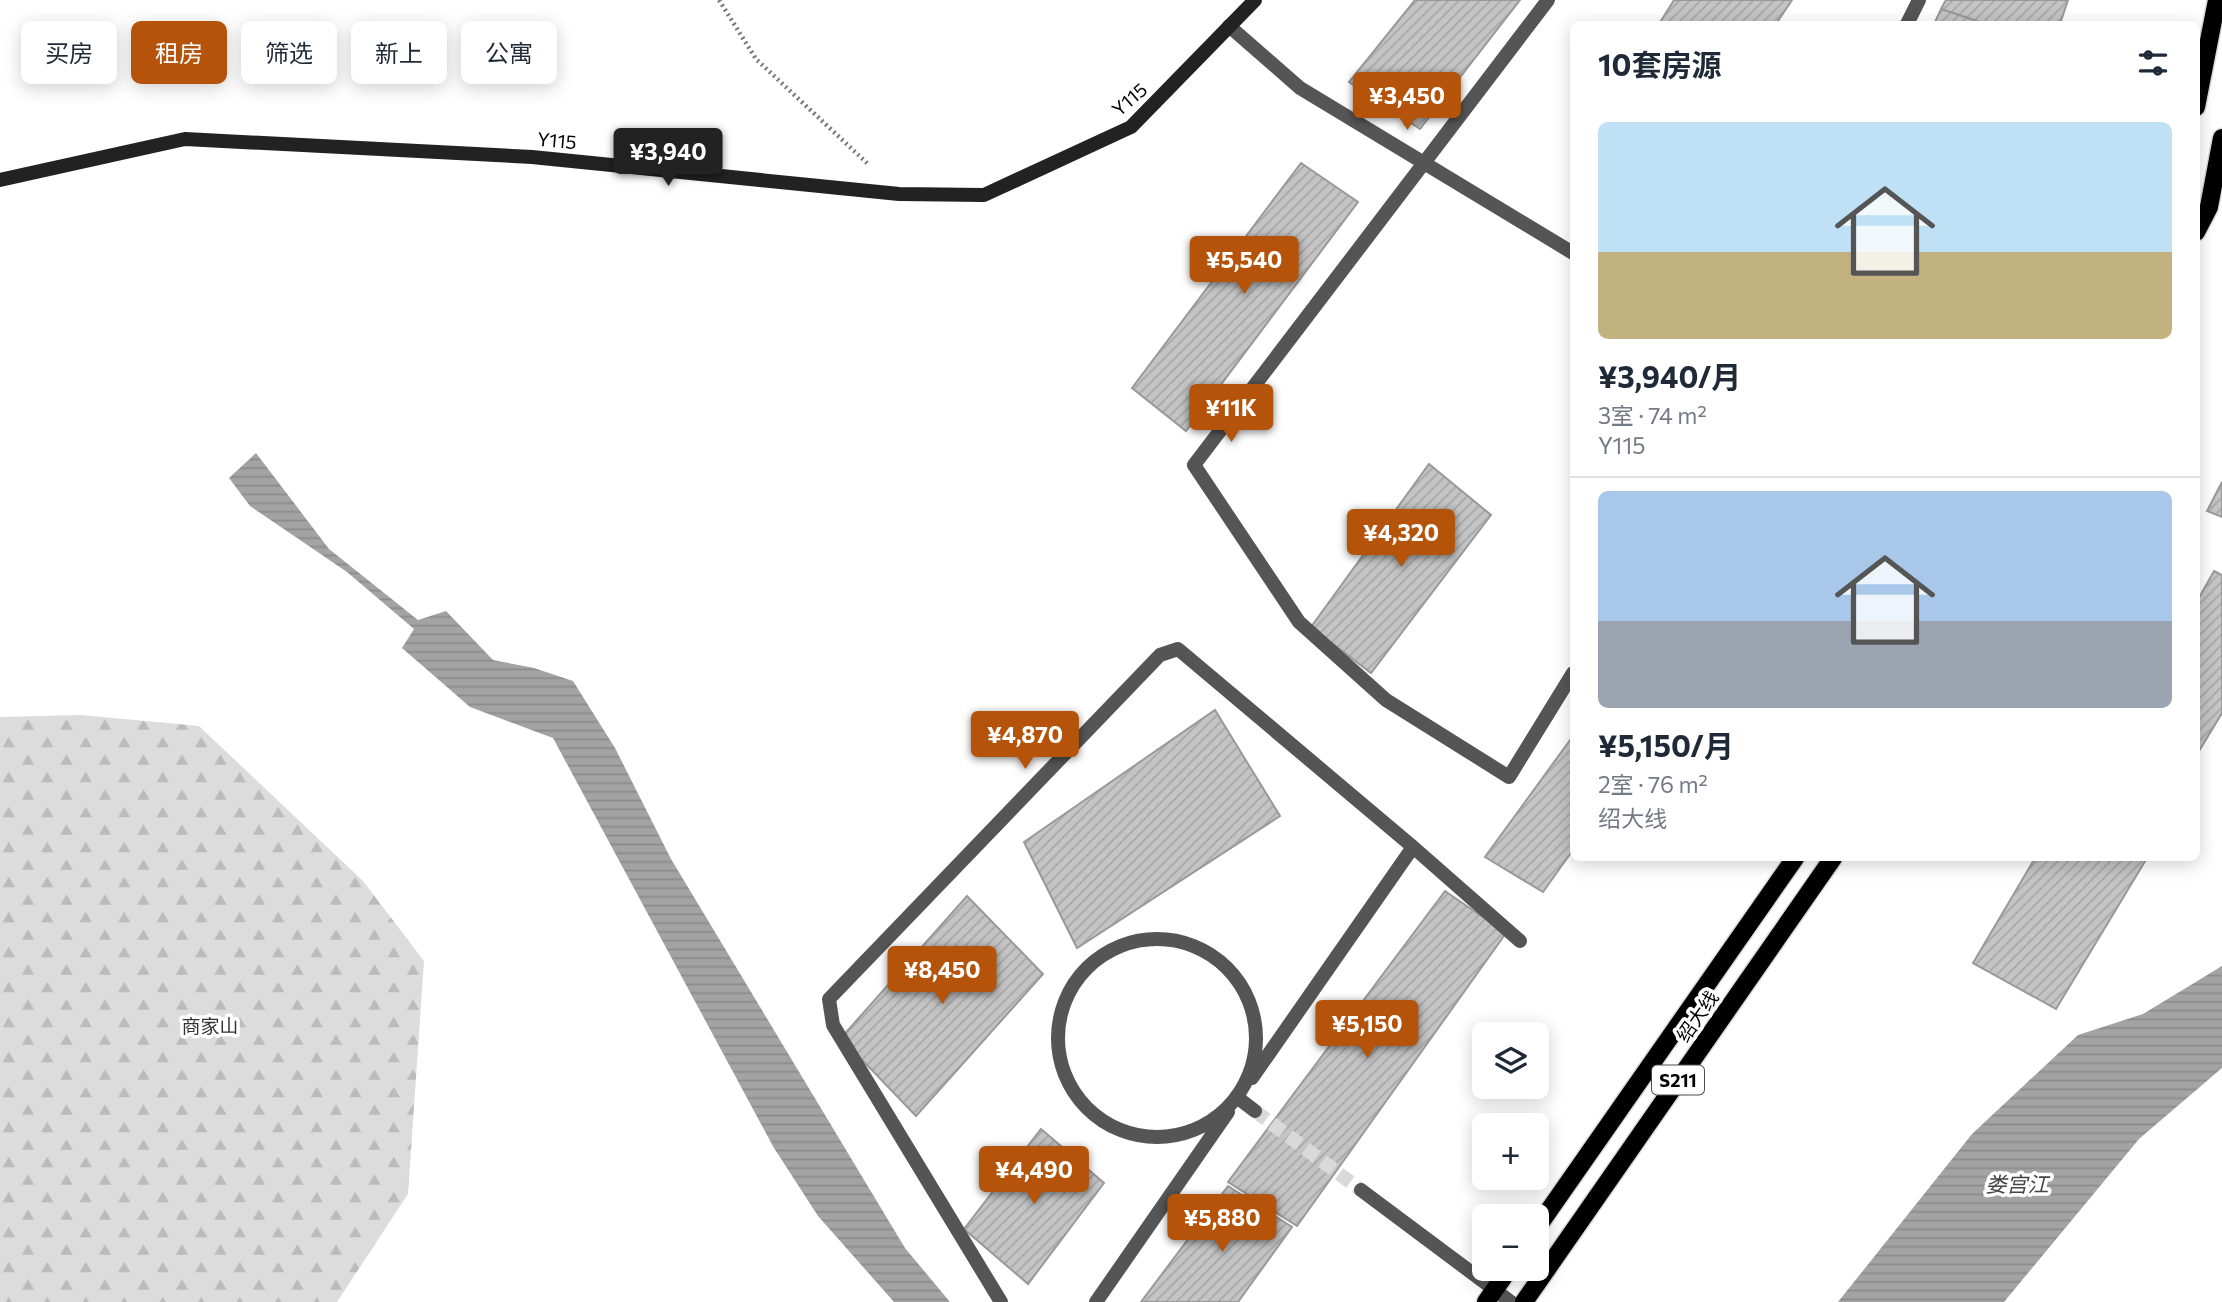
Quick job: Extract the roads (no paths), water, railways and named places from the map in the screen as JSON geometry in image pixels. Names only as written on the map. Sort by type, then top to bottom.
[{"type":"main road","points":[[2200,87],[2217,0]]},
{"type":"main road","points":[[2200,224],[2209,207],[2222,138]]},
{"type":"main road","name":"绍大线","points":[[1549,1210],[1793,861]]},
{"type":"main road","name":"绍大线","points":[[1524,1302],[1831,861]]},
{"type":"main road","points":[[1490,1296],[1501,1281]]},
{"type":"street","name":"Y115","points":[[0,180],[185,139],[532,157],[899,194],[984,195],[1131,127],[1255,0]]},
{"type":"street","points":[[1548,0],[1194,465],[1299,622],[1386,700],[1509,777],[1570,678]]},
{"type":"street","points":[[1908,21],[1919,0]]},
{"type":"street","points":[[1229,26],[1300,88],[1570,251]]},
{"type":"street","points":[[1001,1302],[833,1026],[829,999],[1160,655],[1178,649],[1520,941]]},
{"type":"street","points":[[1096,1302],[1413,847]]},
{"type":"street","points":[[1168,937],[1217,956],[1250,996],[1258,1048],[1238,1098],[1198,1130],[1146,1138],[1097,1119],[1065,1079],[1056,1027],[1075,978],[1116,946],[1168,937]]},
{"type":"street","points":[[1238,1098],[1255,1111]]},
{"type":"street","points":[[1361,1190],[1490,1296],[1511,1302]]},
{"type":"water","points":[[256,453],[329,549],[418,620],[446,611],[493,660],[534,668],[573,681],[615,748],[671,859],[905,1248],[950,1302],[894,1302],[818,1216],[774,1148],[553,738],[470,707],[402,648],[414,629],[347,572],[250,506],[229,478]]},
{"type":"water","name":"娄宫江","points":[[2222,966],[2222,1068],[2139,1139],[2004,1302],[1838,1302],[1972,1134],[2078,1035],[2143,1014]]},
{"type":"tunnel","points":[[1255,1111],[1361,1190]]},
{"type":"park label","name":"商家山","points":[[210,1025]]}]
